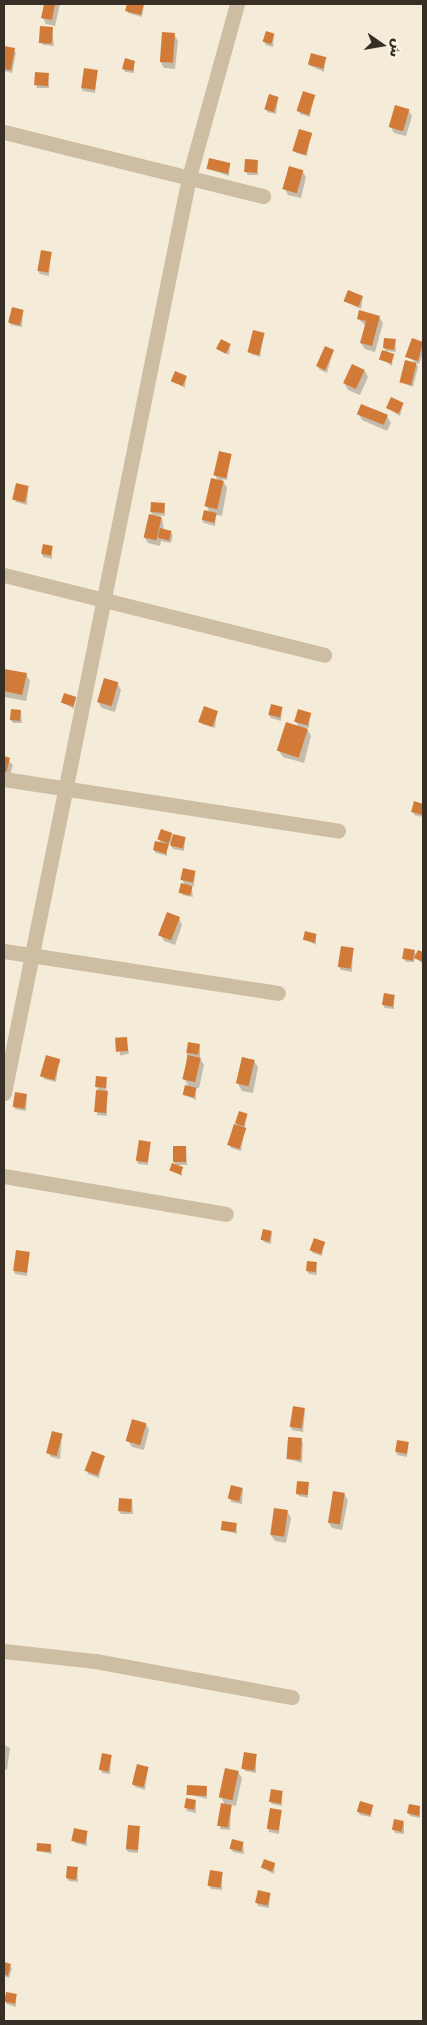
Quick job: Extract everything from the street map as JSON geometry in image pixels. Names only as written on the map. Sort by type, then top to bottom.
[{"type":"street","points":[[4,1093],[189,177],[237,4]]},
{"type":"street","points":[[4,132],[263,196]]},
{"type":"street","points":[[4,575],[324,655]]},
{"type":"street","points":[[4,779],[338,831]]},
{"type":"street","points":[[4,951],[278,993]]},
{"type":"street","points":[[4,1176],[226,1214]]},
{"type":"street","points":[[4,1652],[95,1661],[292,1697]]},
{"type":"building","points":[[44,4],[55,4],[52,20],[41,18]]},
{"type":"building","points":[[127,4],[144,4],[141,15],[125,11]]},
{"type":"building","points":[[40,26],[53,27],[52,44],[39,43]]},
{"type":"building","points":[[266,31],[275,34],[271,44],[263,41]]},
{"type":"building","points":[[162,32],[175,33],[173,63],[160,62]]},
{"type":"building","points":[[4,46],[15,48],[11,70],[4,69]]},
{"type":"building","points":[[311,53],[326,57],[323,69],[308,65]]},
{"type":"building","points":[[125,58],[135,61],[133,71],[122,69]]},
{"type":"building","points":[[84,68],[98,70],[95,90],[81,88]]},
{"type":"building","points":[[35,72],[49,73],[48,86],[34,85]]},
{"type":"building","points":[[303,91],[315,95],[309,115],[297,111]]},
{"type":"building","points":[[269,94],[279,97],[274,112],[264,109]]},
{"type":"building","points":[[395,105],[409,109],[403,131],[389,127]]},
{"type":"building","points":[[299,129],[312,133],[306,155],[292,151]]},
{"type":"building","points":[[209,158],[230,163],[228,174],[207,169]]},
{"type":"building","points":[[245,159],[258,160],[257,173],[244,172]]},
{"type":"building","points":[[289,166],[303,170],[297,193],[282,189]]},
{"type":"building","points":[[41,250],[52,252],[48,273],[37,271]]},
{"type":"building","points":[[348,290],[363,296],[358,307],[344,301]]},
{"type":"building","points":[[12,307],[24,310],[20,325],[8,323]]},
{"type":"building","points":[[359,310],[380,316],[372,346],[360,343],[366,321],[357,319]]},
{"type":"building","points":[[253,330],[265,333],[259,355],[247,352]]},
{"type":"building","points":[[384,338],[396,339],[394,350],[383,348]]},
{"type":"building","points":[[412,338],[423,342],[418,361],[405,357]]},
{"type":"building","points":[[221,339],[231,344],[226,354],[216,349]]},
{"type":"building","points":[[325,346],[334,350],[325,370],[316,366]]},
{"type":"building","points":[[382,350],[394,354],[391,364],[379,360]]},
{"type":"building","points":[[405,360],[417,363],[411,385],[399,382]]},
{"type":"building","points":[[352,364],[365,370],[356,389],[343,383]]},
{"type":"building","points":[[175,371],[187,376],[183,386],[171,381]]},
{"type":"building","points":[[391,397],[404,403],[399,414],[386,408]]},
{"type":"building","points":[[361,404],[388,415],[384,425],[357,414]]},
{"type":"building","points":[[219,451],[232,454],[226,478],[213,475]]},
{"type":"building","points":[[211,478],[224,481],[217,509],[204,506]]},
{"type":"building","points":[[16,483],[29,486],[25,502],[12,500]]},
{"type":"building","points":[[151,502],[165,503],[164,513],[150,512]]},
{"type":"building","points":[[204,510],[217,513],[214,523],[202,520]]},
{"type":"building","points":[[149,514],[162,517],[156,540],[144,537]]},
{"type":"building","points":[[160,528],[172,531],[169,541],[158,538]]},
{"type":"building","points":[[43,544],[53,546],[51,556],[41,554]]},
{"type":"building","points":[[4,669],[27,673],[22,695],[4,691]]},
{"type":"building","points":[[104,678],[118,682],[112,706],[97,702]]},
{"type":"building","points":[[64,693],[76,697],[73,707],[61,703]]},
{"type":"building","points":[[271,704],[283,707],[280,718],[268,715]]},
{"type":"building","points":[[204,706],[218,711],[212,727],[198,722]]},
{"type":"building","points":[[11,709],[21,710],[20,721],[10,720]]},
{"type":"building","points":[[298,709],[311,713],[308,726],[294,721]]},
{"type":"building","points":[[286,722],[308,729],[299,758],[277,751]]},
{"type":"building","points":[[4,756],[10,758],[6,773],[4,772]]},
{"type":"building","points":[[414,801],[423,804],[423,815],[411,812]]},
{"type":"building","points":[[161,829],[172,833],[169,843],[157,839]]},
{"type":"building","points":[[173,834],[186,837],[183,849],[170,846]]},
{"type":"building","points":[[155,841],[169,844],[166,854],[153,850]]},
{"type":"building","points":[[183,868],[196,871],[193,883],[180,880]]},
{"type":"building","points":[[181,883],[193,886],[190,896],[179,893]]},
{"type":"building","points":[[167,912],[180,917],[171,940],[158,935]]},
{"type":"building","points":[[305,931],[317,934],[314,943],[303,940]]},
{"type":"building","points":[[341,946],[354,948],[351,969],[338,967]]},
{"type":"building","points":[[404,948],[415,950],[413,961],[402,959]]},
{"type":"building","points":[[418,950],[423,952],[423,962],[414,958]]},
{"type":"building","points":[[384,993],[395,995],[393,1007],[382,1005]]},
{"type":"building","points":[[127,1037],[128,1051],[116,1052],[115,1038]]},
{"type":"building","points":[[188,1042],[200,1044],[198,1055],[186,1053]]},
{"type":"building","points":[[46,1055],[60,1059],[54,1080],[40,1076]]},
{"type":"building","points":[[188,1055],[201,1058],[195,1082],[182,1079]]},
{"type":"building","points":[[242,1057],[255,1060],[249,1086],[236,1083]]},
{"type":"building","points":[[96,1076],[107,1077],[106,1088],[95,1087]]},
{"type":"building","points":[[185,1085],[197,1088],[194,1098],[183,1095]]},
{"type":"building","points":[[96,1090],[108,1091],[106,1113],[94,1112]]},
{"type":"building","points":[[15,1092],[27,1094],[25,1109],[13,1107]]},
{"type":"building","points":[[239,1111],[248,1114],[244,1126],[235,1123]]},
{"type":"building","points":[[234,1124],[246,1128],[240,1149],[227,1145]]},
{"type":"building","points":[[139,1140],[151,1142],[148,1163],[136,1161]]},
{"type":"building","points":[[173,1146],[186,1146],[186,1162],[173,1162]]},
{"type":"building","points":[[172,1163],[183,1167],[181,1175],[169,1171]]},
{"type":"building","points":[[263,1229],[272,1231],[269,1242],[261,1240]]},
{"type":"building","points":[[314,1238],[325,1242],[321,1254],[310,1250]]},
{"type":"building","points":[[16,1250],[30,1252],[27,1273],[13,1271]]},
{"type":"building","points":[[307,1261],[317,1262],[316,1272],[306,1271]]},
{"type":"building","points":[[293,1406],[305,1408],[302,1429],[290,1427]]},
{"type":"building","points":[[132,1419],[146,1423],[140,1445],[126,1441]]},
{"type":"building","points":[[52,1431],[63,1434],[57,1456],[46,1453]]},
{"type":"building","points":[[288,1437],[302,1438],[300,1460],[286,1459]]},
{"type":"building","points":[[397,1440],[409,1442],[407,1454],[395,1452]]},
{"type":"building","points":[[92,1451],[105,1456],[98,1476],[84,1471]]},
{"type":"building","points":[[297,1481],[309,1482],[308,1495],[296,1494]]},
{"type":"building","points":[[231,1485],[243,1488],[239,1501],[228,1499]]},
{"type":"building","points":[[333,1491],[345,1493],[340,1524],[328,1523]]},
{"type":"building","points":[[119,1498],[132,1499],[131,1512],[118,1511]]},
{"type":"building","points":[[274,1508],[288,1510],[284,1537],[270,1535]]},
{"type":"building","points":[[222,1521],[237,1523],[236,1532],[221,1530]]},
{"type":"building","points":[[244,1752],[257,1754],[254,1771],[241,1769]]},
{"type":"building","points":[[102,1753],[112,1755],[109,1772],[99,1770]]},
{"type":"building","points":[[137,1764],[149,1767],[144,1787],[132,1784]]},
{"type":"building","points":[[225,1768],[239,1771],[232,1800],[219,1797]]},
{"type":"building","points":[[187,1785],[207,1786],[206,1796],[186,1795]]},
{"type":"building","points":[[271,1789],[283,1791],[281,1804],[269,1802]]},
{"type":"building","points":[[186,1798],[196,1800],[194,1810],[184,1808]]},
{"type":"building","points":[[360,1801],[373,1805],[370,1816],[357,1812]]},
{"type":"building","points":[[221,1803],[232,1805],[228,1828],[217,1826]]},
{"type":"building","points":[[409,1804],[420,1806],[419,1816],[407,1813]]},
{"type":"building","points":[[270,1808],[282,1810],[279,1831],[267,1829]]},
{"type":"building","points":[[394,1819],[404,1821],[402,1832],[392,1830]]},
{"type":"building","points":[[128,1825],[140,1826],[138,1850],[126,1849]]},
{"type":"building","points":[[74,1828],[88,1831],[85,1844],[71,1841]]},
{"type":"building","points":[[232,1839],[244,1842],[241,1852],[230,1849]]},
{"type":"building","points":[[37,1843],[51,1844],[50,1852],[36,1851]]},
{"type":"building","points":[[264,1859],[275,1863],[272,1872],[261,1867]]},
{"type":"building","points":[[67,1866],[78,1867],[76,1880],[66,1878]]},
{"type":"building","points":[[210,1870],[223,1872],[220,1888],[207,1886]]},
{"type":"building","points":[[258,1890],[271,1893],[268,1906],[255,1903]]},
{"type":"building","points":[[4,1962],[11,1964],[8,1976],[4,1974]]},
{"type":"building","points":[[6,1992],[17,1994],[15,2004],[4,2002]]}]
